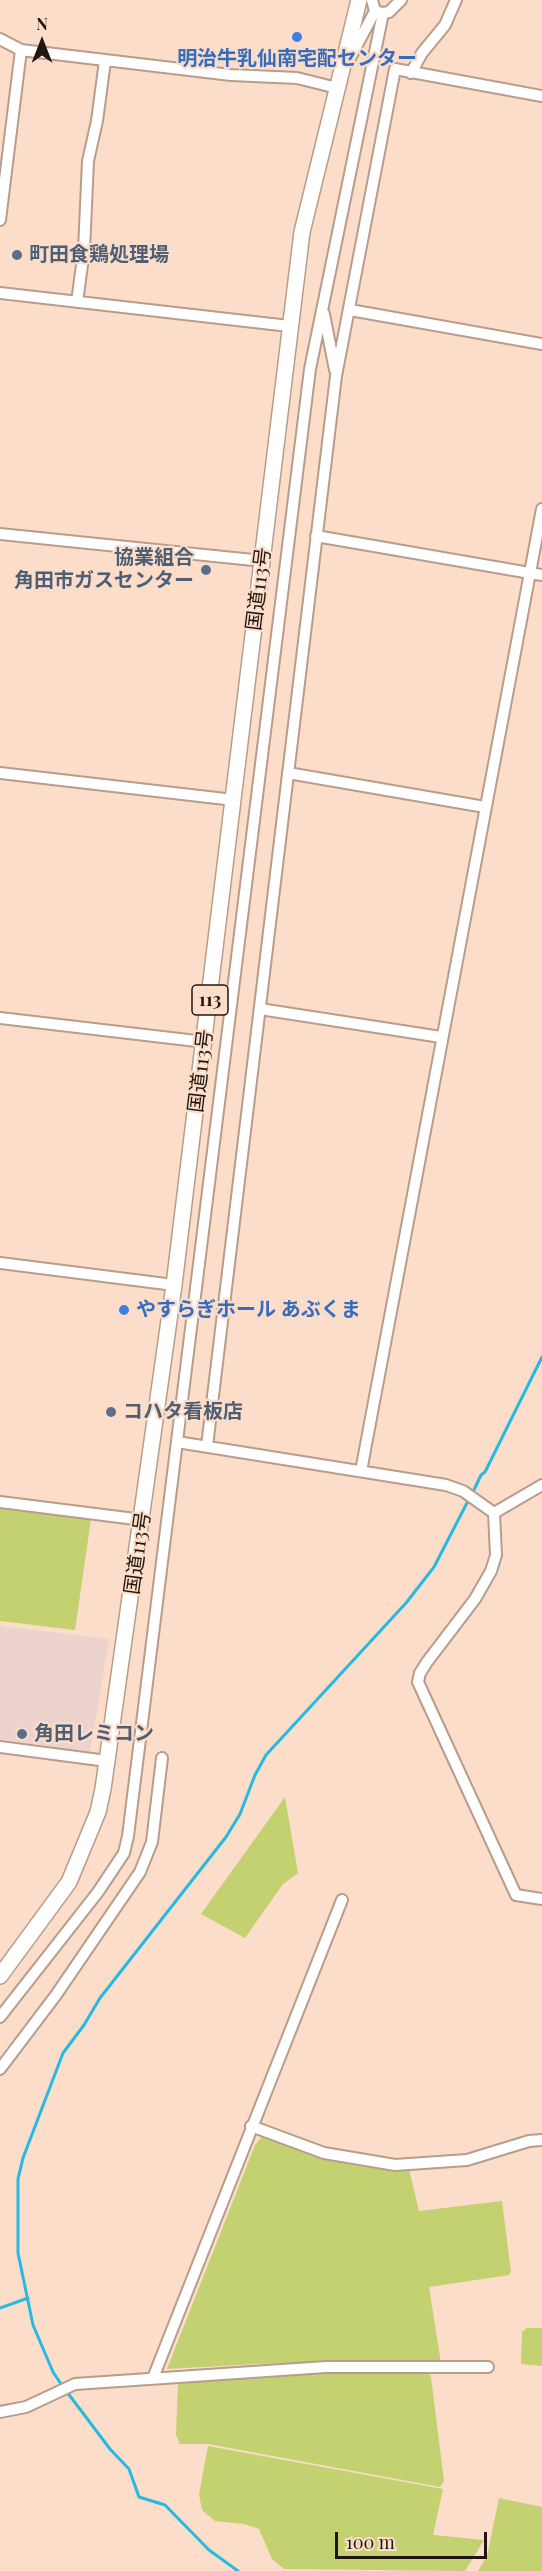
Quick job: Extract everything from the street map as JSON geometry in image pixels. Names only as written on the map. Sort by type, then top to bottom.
[{"type":"highway","name":"国道113号","points":[[0,1976],[69,1882],[98,1812],[143,1520],[174,1285],[302,232],[359,0]]},
{"type":"street","points":[[0,2017],[98,1892],[124,1853],[295,481],[310,369],[379,12],[372,0]]},
{"type":"street","points":[[343,71],[379,12],[398,5],[401,0]]},
{"type":"street","points":[[411,72],[422,53],[445,25],[456,0]]},
{"type":"street","points":[[0,39],[21,50],[231,75],[297,78],[336,88]]},
{"type":"street","points":[[0,220],[21,50]]},
{"type":"street","points":[[77,302],[84,250],[87,168],[97,122],[105,61]]},
{"type":"street","points":[[207,1446],[336,376],[395,69],[542,96]]},
{"type":"street","points":[[0,293],[290,326]]},
{"type":"street","points":[[323,308],[336,376]]},
{"type":"street","points":[[350,310],[542,344]]},
{"type":"street","points":[[361,1471],[542,509]]},
{"type":"street","points":[[0,534],[263,561]]},
{"type":"street","points":[[316,536],[542,575]]},
{"type":"street","points":[[288,772],[485,807]]},
{"type":"street","points":[[0,773],[234,800]]},
{"type":"street","points":[[260,1009],[441,1037]]},
{"type":"street","points":[[0,1018],[205,1042]]},
{"type":"street","points":[[0,1263],[174,1285]]},
{"type":"street","points":[[177,1442],[446,1485],[464,1491],[494,1513]]},
{"type":"street","points":[[494,1513],[542,1485]]},
{"type":"street","points":[[0,1502],[143,1520]]},
{"type":"street","points":[[494,1513],[496,1555],[491,1570],[475,1599],[427,1662],[420,1673],[418,1682],[516,1894],[542,1899]]},
{"type":"street","points":[[0,1747],[107,1761]]},
{"type":"street","points":[[0,2069],[56,1995],[140,1872],[152,1842],[162,1758]]},
{"type":"street","points":[[153,2378],[342,1900]]},
{"type":"street","points":[[251,2126],[324,2153],[395,2165],[467,2160],[529,2141],[542,2140]]},
{"type":"street","points":[[0,2412],[26,2406],[75,2384],[326,2367],[488,2367]]},
{"type":"shaded area","points":[[0,1626],[109,1639],[90,1752],[0,1739]]},
{"type":"green space","points":[[0,1508],[91,1519],[75,1630],[0,1621]]},
{"type":"green space","points":[[285,1797],[298,1873],[283,1884],[245,1938],[201,1914]]},
{"type":"green space","points":[[264,2134],[351,2165],[396,2172],[409,2169],[419,2211],[502,2201],[511,2272],[509,2275],[429,2287],[441,2363],[257,2364],[167,2369],[255,2145]]},
{"type":"green space","points":[[527,2328],[542,2328],[542,2366],[521,2364],[522,2332]]},
{"type":"green space","points":[[427,2370],[431,2377],[444,2481],[440,2487],[208,2444],[180,2444],[176,2435],[178,2384],[183,2377],[245,2373]]},
{"type":"green space","points":[[208,2446],[443,2489],[433,2535],[484,2540],[465,2571],[284,2569],[272,2559],[259,2529],[244,2524],[215,2521],[202,2510],[199,2494]]},
{"type":"green space","points":[[499,2498],[542,2507],[542,2571],[478,2571],[487,2556]]},
{"type":"waterway","points":[[472,1494],[542,1357]]},
{"type":"waterway","points":[[63,2387],[53,2372],[33,2325],[18,2253],[18,2179],[23,2158],[63,2053],[100,1998],[226,1837],[240,1814],[255,1775],[266,1755],[406,1603],[434,1567],[469,1499]]},
{"type":"waterway","points":[[0,2308],[28,2298]]},
{"type":"waterway","points":[[67,2392],[110,2449],[129,2469],[139,2497],[165,2505],[209,2550],[238,2571]]},
{"type":"place","name":"明治牛乳仙南宅配センター","points":[[297,37]]},
{"type":"place","name":"町田食鶏処理場","points":[[17,255]]},
{"type":"place","name":"協業組合 角田市ガスセンター","points":[[206,570]]},
{"type":"place","name":"やすらぎホール あぶくま","points":[[124,1310]]},
{"type":"place","name":"コハタ看板店","points":[[111,1412]]},
{"type":"place","name":"角田レミコン","points":[[22,1734]]}]
